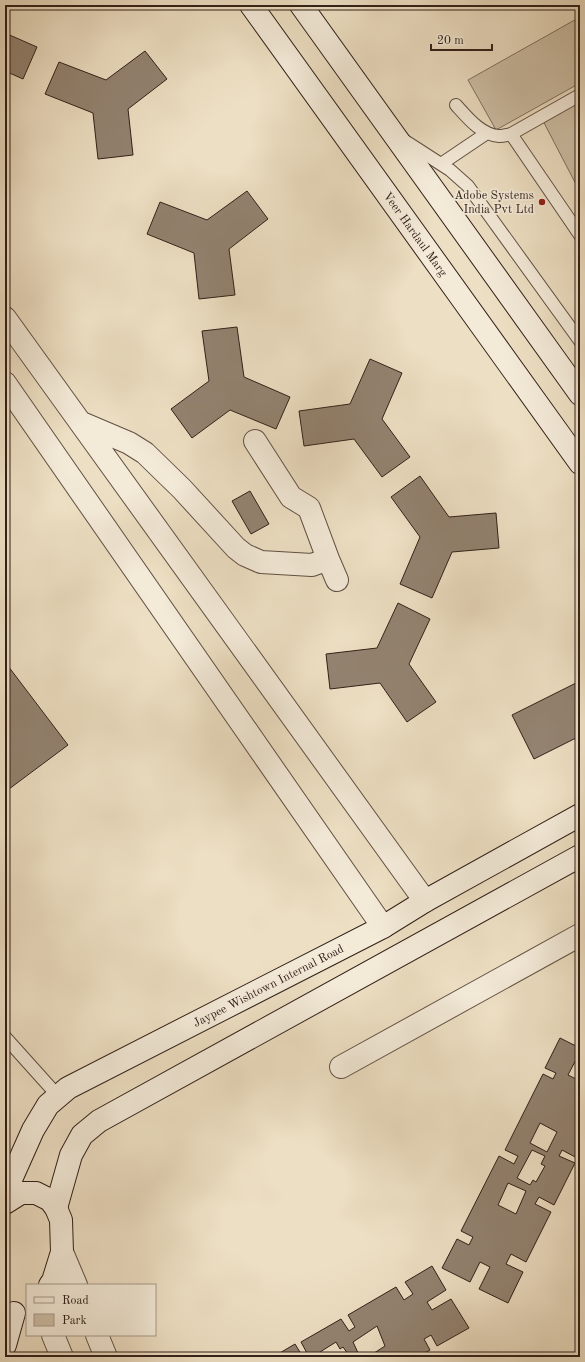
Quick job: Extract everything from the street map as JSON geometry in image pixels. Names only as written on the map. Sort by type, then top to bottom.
[{"type":"street","name":"Veer Hardaul Marg","points":[[251,5],[580,463]]},
{"type":"street","points":[[300,5],[579,390]]},
{"type":"street","points":[[5,318],[425,901]]},
{"type":"street","points":[[5,384],[382,927]]},
{"type":"street","points":[[80,422],[129,443],[145,453],[182,488],[236,548],[246,554],[261,562],[284,564],[312,565],[328,559]]},
{"type":"street","points":[[255,441],[291,497],[309,508],[337,580]]},
{"type":"street","name":"Jaypee Wishtown Internal Road","points":[[56,1208],[50,1200],[36,1193],[6,1192],[33,1130],[48,1105],[68,1088],[382,927],[425,901],[580,815]]},
{"type":"street","points":[[51,1284],[62,1252],[61,1220],[56,1208],[71,1155],[82,1135],[99,1121],[580,856]]},
{"type":"street","points":[[340,1067],[580,936]]},
{"type":"street","points":[[62,1252],[76,1284]]},
{"type":"street","points":[[5,1345],[15,1309]]},
{"type":"street","points":[[53,1336],[62,1357]]},
{"type":"street","points":[[97,1336],[106,1357]]},
{"type":"lane","points":[[456,106],[478,127],[487,133],[498,136],[511,134],[580,95]]},
{"type":"lane","points":[[440,164],[487,133]]},
{"type":"lane","points":[[394,134],[450,170],[468,186],[580,342]]},
{"type":"lane","points":[[511,134],[580,235]]},
{"type":"lane","points":[[5,1037],[58,1096]]},
{"type":"green space","points":[[580,17],[580,83],[496,130],[468,80]]},
{"type":"green space","points":[[580,98],[580,192],[541,117]]},
{"type":"building","points":[[5,33],[37,47],[23,79],[5,71]]},
{"type":"building","points":[[145,51],[167,79],[128,109],[133,155],[98,159],[93,113],[45,94],[59,62],[106,80]]},
{"type":"building","points":[[247,191],[268,219],[229,249],[235,295],[199,299],[194,253],[147,234],[160,202],[207,220]]},
{"type":"building","points":[[237,327],[244,377],[290,397],[276,429],[230,410],[192,438],[171,409],[209,381],[202,331]]},
{"type":"building","points":[[370,359],[402,373],[382,419],[410,457],[382,477],[354,439],[304,446],[299,411],[350,404]]},
{"type":"building","points":[[420,476],[449,517],[496,513],[499,548],[452,552],[432,598],[400,584],[420,537],[391,497]]},
{"type":"building","points":[[250,491],[269,524],[251,534],[232,501]]},
{"type":"building","points":[[398,603],[430,619],[409,664],[436,702],[407,722],[380,683],[330,689],[326,654],[377,648]]},
{"type":"building","points":[[5,662],[68,745],[5,792]]},
{"type":"building","points":[[580,681],[580,736],[534,759],[512,715]]},
{"type":"building","points":[[560,1038],[580,1048],[580,1052],[568,1075],[580,1081],[580,1156],[579,1159],[562,1150],[559,1156],[575,1163],[554,1205],[539,1197],[535,1204],[551,1212],[526,1262],[511,1254],[506,1264],[523,1272],[508,1303],[479,1289],[490,1267],[480,1262],[470,1282],[442,1268],[457,1239],[469,1245],[473,1237],[461,1231],[499,1156],[514,1164],[518,1156],[505,1150],[543,1074],[553,1079],[556,1073],[545,1068]],"holes":[[[540,1123],[557,1132],[547,1152],[530,1143]],[[532,1150],[545,1156],[541,1164],[545,1166],[536,1182],[533,1180],[530,1185],[517,1178]],[[508,1183],[526,1191],[516,1214],[498,1205]]]},
{"type":"building","points":[[432,1266],[446,1290],[427,1302],[432,1310],[451,1299],[469,1328],[437,1346],[431,1335],[424,1339],[430,1350],[418,1357],[368,1357],[385,1346],[377,1326],[353,1342],[360,1357],[350,1357],[343,1347],[340,1349],[336,1342],[320,1352],[323,1357],[305,1357],[308,1355],[301,1342],[341,1319],[349,1331],[355,1327],[348,1315],[396,1287],[404,1300],[413,1294],[405,1282]]},
{"type":"building","points":[[295,1344],[303,1357],[273,1357]]},
{"type":"place","name":"Adobe Systems India Pvt Ltd","points":[[542,202]]}]
